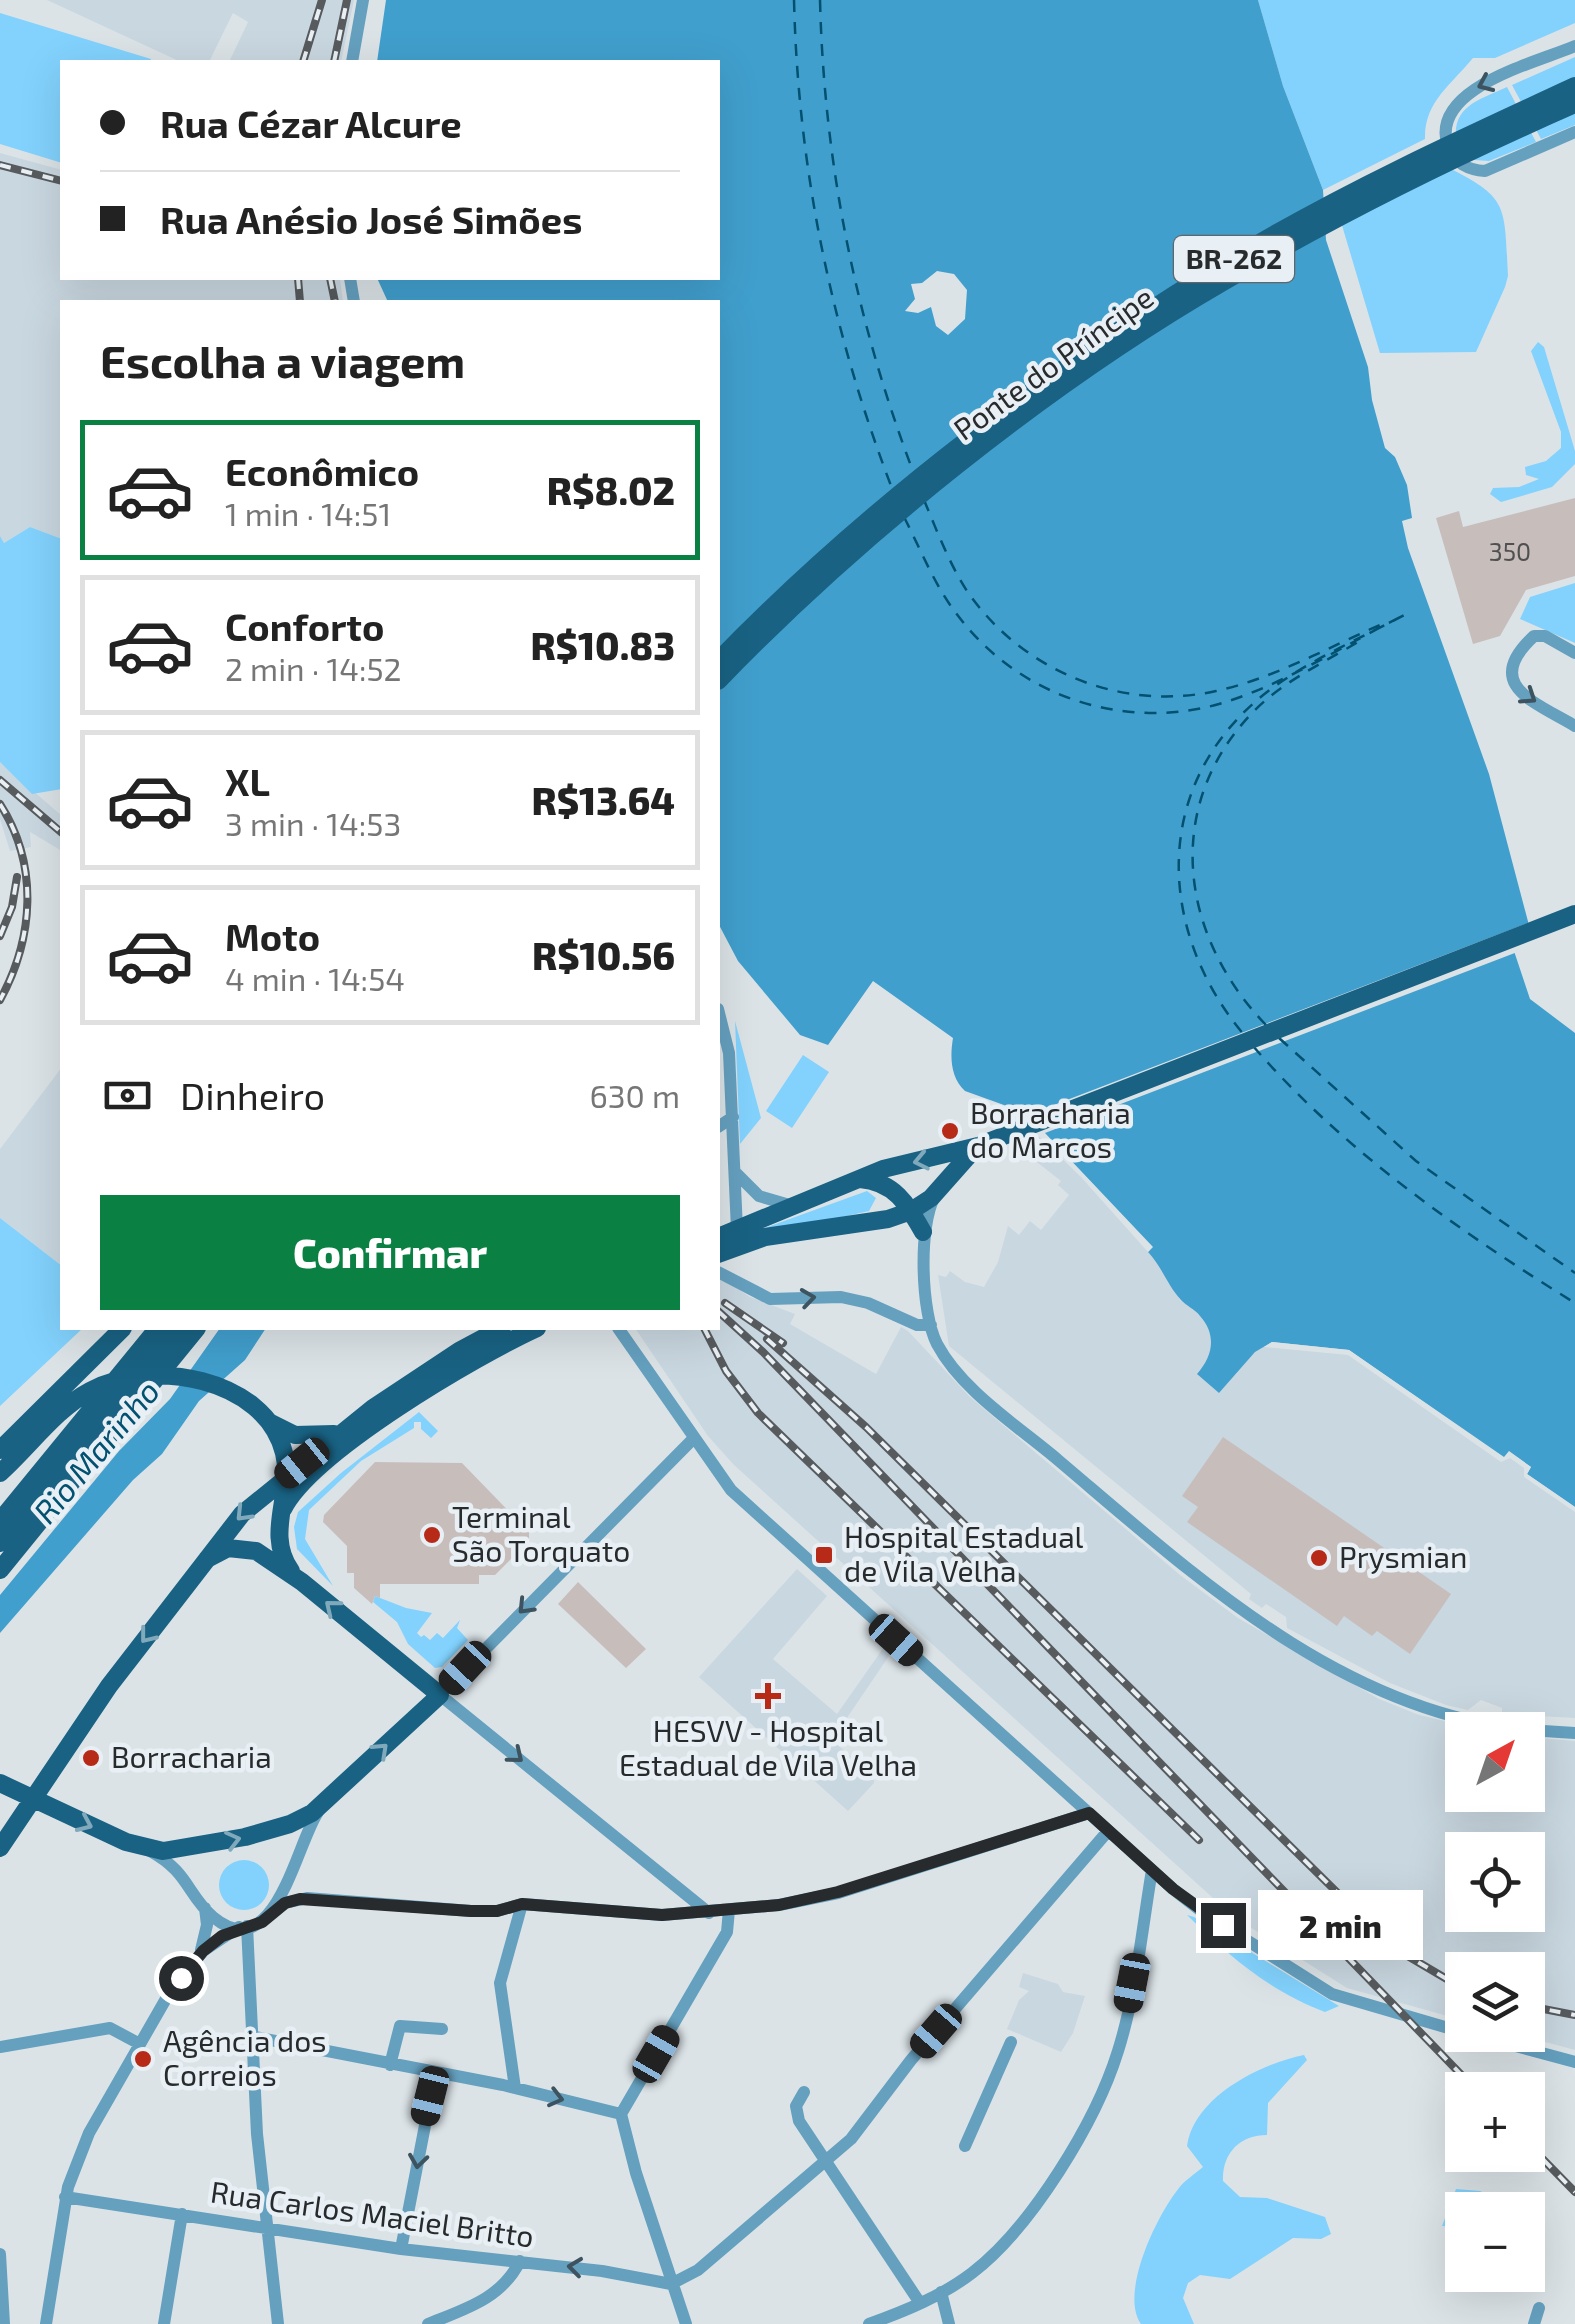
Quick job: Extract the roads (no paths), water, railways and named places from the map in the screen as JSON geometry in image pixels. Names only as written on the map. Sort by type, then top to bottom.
[{"type":"main road","name":"Ponte do Príncipe","points":[[720,659],[850,538],[1000,418],[1132,323],[1317,212],[1403,166],[1575,86]]},
{"type":"main road","name":"Ponte do Príncipe","points":[[720,678],[859,548],[1008,428],[1124,345],[1221,282],[1409,179],[1575,104]]},
{"type":"main road","points":[[720,1237],[883,1170],[983,1144],[1574,915]]},
{"type":"main road","points":[[720,1253],[765,1237],[911,1211],[940,1189],[983,1144]]},
{"type":"main road","points":[[860,1179],[890,1188],[923,1232]]},
{"type":"main road","points":[[0,1450],[121,1330]]},
{"type":"main road","points":[[0,1520],[156,1330]]},
{"type":"main road","points":[[0,1544],[175,1330]]},
{"type":"main road","points":[[0,1570],[194,1330]]},
{"type":"main road","points":[[0,1848],[108,1686],[242,1514],[345,1429],[428,1370],[498,1330]]},
{"type":"main road","points":[[278,1524],[294,1492],[358,1438],[466,1364],[533,1330]]},
{"type":"main road","points":[[0,1473],[88,1391],[130,1378],[163,1376],[195,1380],[224,1390],[249,1404],[268,1422],[280,1442],[286,1476],[278,1542],[284,1560],[302,1582]]},
{"type":"main road","points":[[268,1422],[306,1437],[326,1436],[345,1429]]},
{"type":"main road","points":[[0,1783],[138,1847],[176,1851],[220,1844],[290,1824],[322,1806],[440,1695],[302,1582],[249,1548],[228,1548],[207,1559]]},
{"type":"street","points":[[352,60],[363,0]]},
{"type":"street","points":[[1575,46],[1471,90],[1453,108],[1446,132],[1449,149],[1457,161],[1485,170],[1575,132]]},
{"type":"street","points":[[1575,653],[1545,636],[1534,636],[1511,668],[1510,678],[1521,693],[1575,726]]},
{"type":"street","points":[[720,1015],[728,1040],[737,1230]]},
{"type":"street","points":[[720,1126],[732,1117]]},
{"type":"street","points":[[735,1171],[759,1196],[795,1206]]},
{"type":"street","points":[[940,1189],[928,1211],[923,1232],[930,1325],[943,1353],[983,1396],[1190,1573],[1258,1621],[1325,1662],[1396,1696],[1445,1713]]},
{"type":"street","points":[[720,1273],[770,1299],[841,1297],[868,1303],[917,1325],[930,1325]]},
{"type":"street","points":[[619,1330],[692,1439],[742,1501],[1152,1870],[1205,1914],[1332,1994],[1445,2027]]},
{"type":"street","points":[[692,1439],[440,1695],[709,1912]]},
{"type":"street","points":[[1545,1731],[1575,1733]]},
{"type":"street","points":[[273,1912],[300,1844],[322,1806]]},
{"type":"street","points":[[194,1960],[212,1942],[285,1903],[307,1898],[471,1911],[497,1911],[522,1904],[625,1915],[729,1910],[838,1892],[1089,1813]]},
{"type":"street","points":[[678,2302],[683,2284],[692,2274],[858,2132],[911,2060],[1108,1831]]},
{"type":"street","points":[[138,1847],[180,1872],[205,1908],[224,1923],[243,1927]]},
{"type":"street","points":[[869,2324],[920,2303],[971,2273],[1007,2240],[1086,2126],[1122,2038],[1152,1870]]},
{"type":"street","points":[[515,2088],[500,1983],[522,1904]]},
{"type":"street","points":[[46,2324],[66,2197],[89,2133],[138,2042],[194,1960],[206,1934],[205,1908]]},
{"type":"street","points":[[686,2324],[622,2114],[727,1932],[729,1910]]},
{"type":"street","points":[[243,1927],[255,2037],[257,2134],[278,2324]]},
{"type":"street","points":[[390,2064],[400,2026],[442,2029]]},
{"type":"street","points":[[0,2047],[110,2028],[138,2042]]},
{"type":"street","points":[[255,2037],[515,2088],[622,2114]]},
{"type":"street","points":[[964,2146],[1011,2042]]},
{"type":"street","points":[[1537,2052],[1570,2061],[1575,2074]]},
{"type":"street","points":[[402,2249],[435,2074]]},
{"type":"street","points":[[804,2092],[796,2106],[797,2118],[920,2303]]},
{"type":"street","name":"Rua Carlos Maciel Britto","points":[[66,2197],[402,2249],[520,2261],[672,2284]]},
{"type":"street","points":[[164,2324],[182,2214]]},
{"type":"street","points":[[0,2254],[4,2324]]},
{"type":"street","points":[[428,2324],[493,2295],[509,2280],[520,2261]]},
{"type":"street","points":[[672,2284],[692,2274]]},
{"type":"street","points":[[941,2292],[949,2324]]},
{"type":"street","points":[[1534,2324],[1540,2308]]},
{"type":"railway","points":[[304,60],[322,0]]},
{"type":"railway","points":[[334,60],[347,0]]},
{"type":"railway","points":[[0,165],[60,180]]},
{"type":"railway","points":[[298,280],[300,300]]},
{"type":"railway","points":[[330,280],[335,300]]},
{"type":"railway","points":[[0,780],[60,831]]},
{"type":"railway","points":[[0,804],[21,852],[27,902],[20,952],[0,1000]]},
{"type":"railway","points":[[0,936],[12,907],[17,877]]},
{"type":"railway","points":[[725,1303],[783,1343]]},
{"type":"railway","points":[[720,1313],[763,1352],[1459,2072]]},
{"type":"railway","points":[[705,1330],[726,1371],[758,1413],[1199,1840]]},
{"type":"railway","points":[[767,1339],[866,1427],[1366,1921],[1406,1955],[1445,1978]]},
{"type":"railway","points":[[1545,2009],[1575,2015]]},
{"type":"railway","points":[[1545,2161],[1575,2192]]},
{"type":"place","name":"Borracharia do Marcos","points":[[950,1131]]},
{"type":"place","name":"Terminal São Torquato","points":[[432,1535]]},
{"type":"place","name":"Hospital Estadual de Vila Velha","points":[[824,1555]]},
{"type":"place","name":"Prysmian","points":[[1319,1558]]},
{"type":"place","name":"HESVV - Hospital Estadual de Vila Velha","points":[[768,1696]]},
{"type":"place","name":"Borracharia","points":[[91,1758]]},
{"type":"place","name":"Agência dos Correios","points":[[143,2059]]},
{"type":"water label","name":"Rio Marinho","points":[[97,1452]]}]
